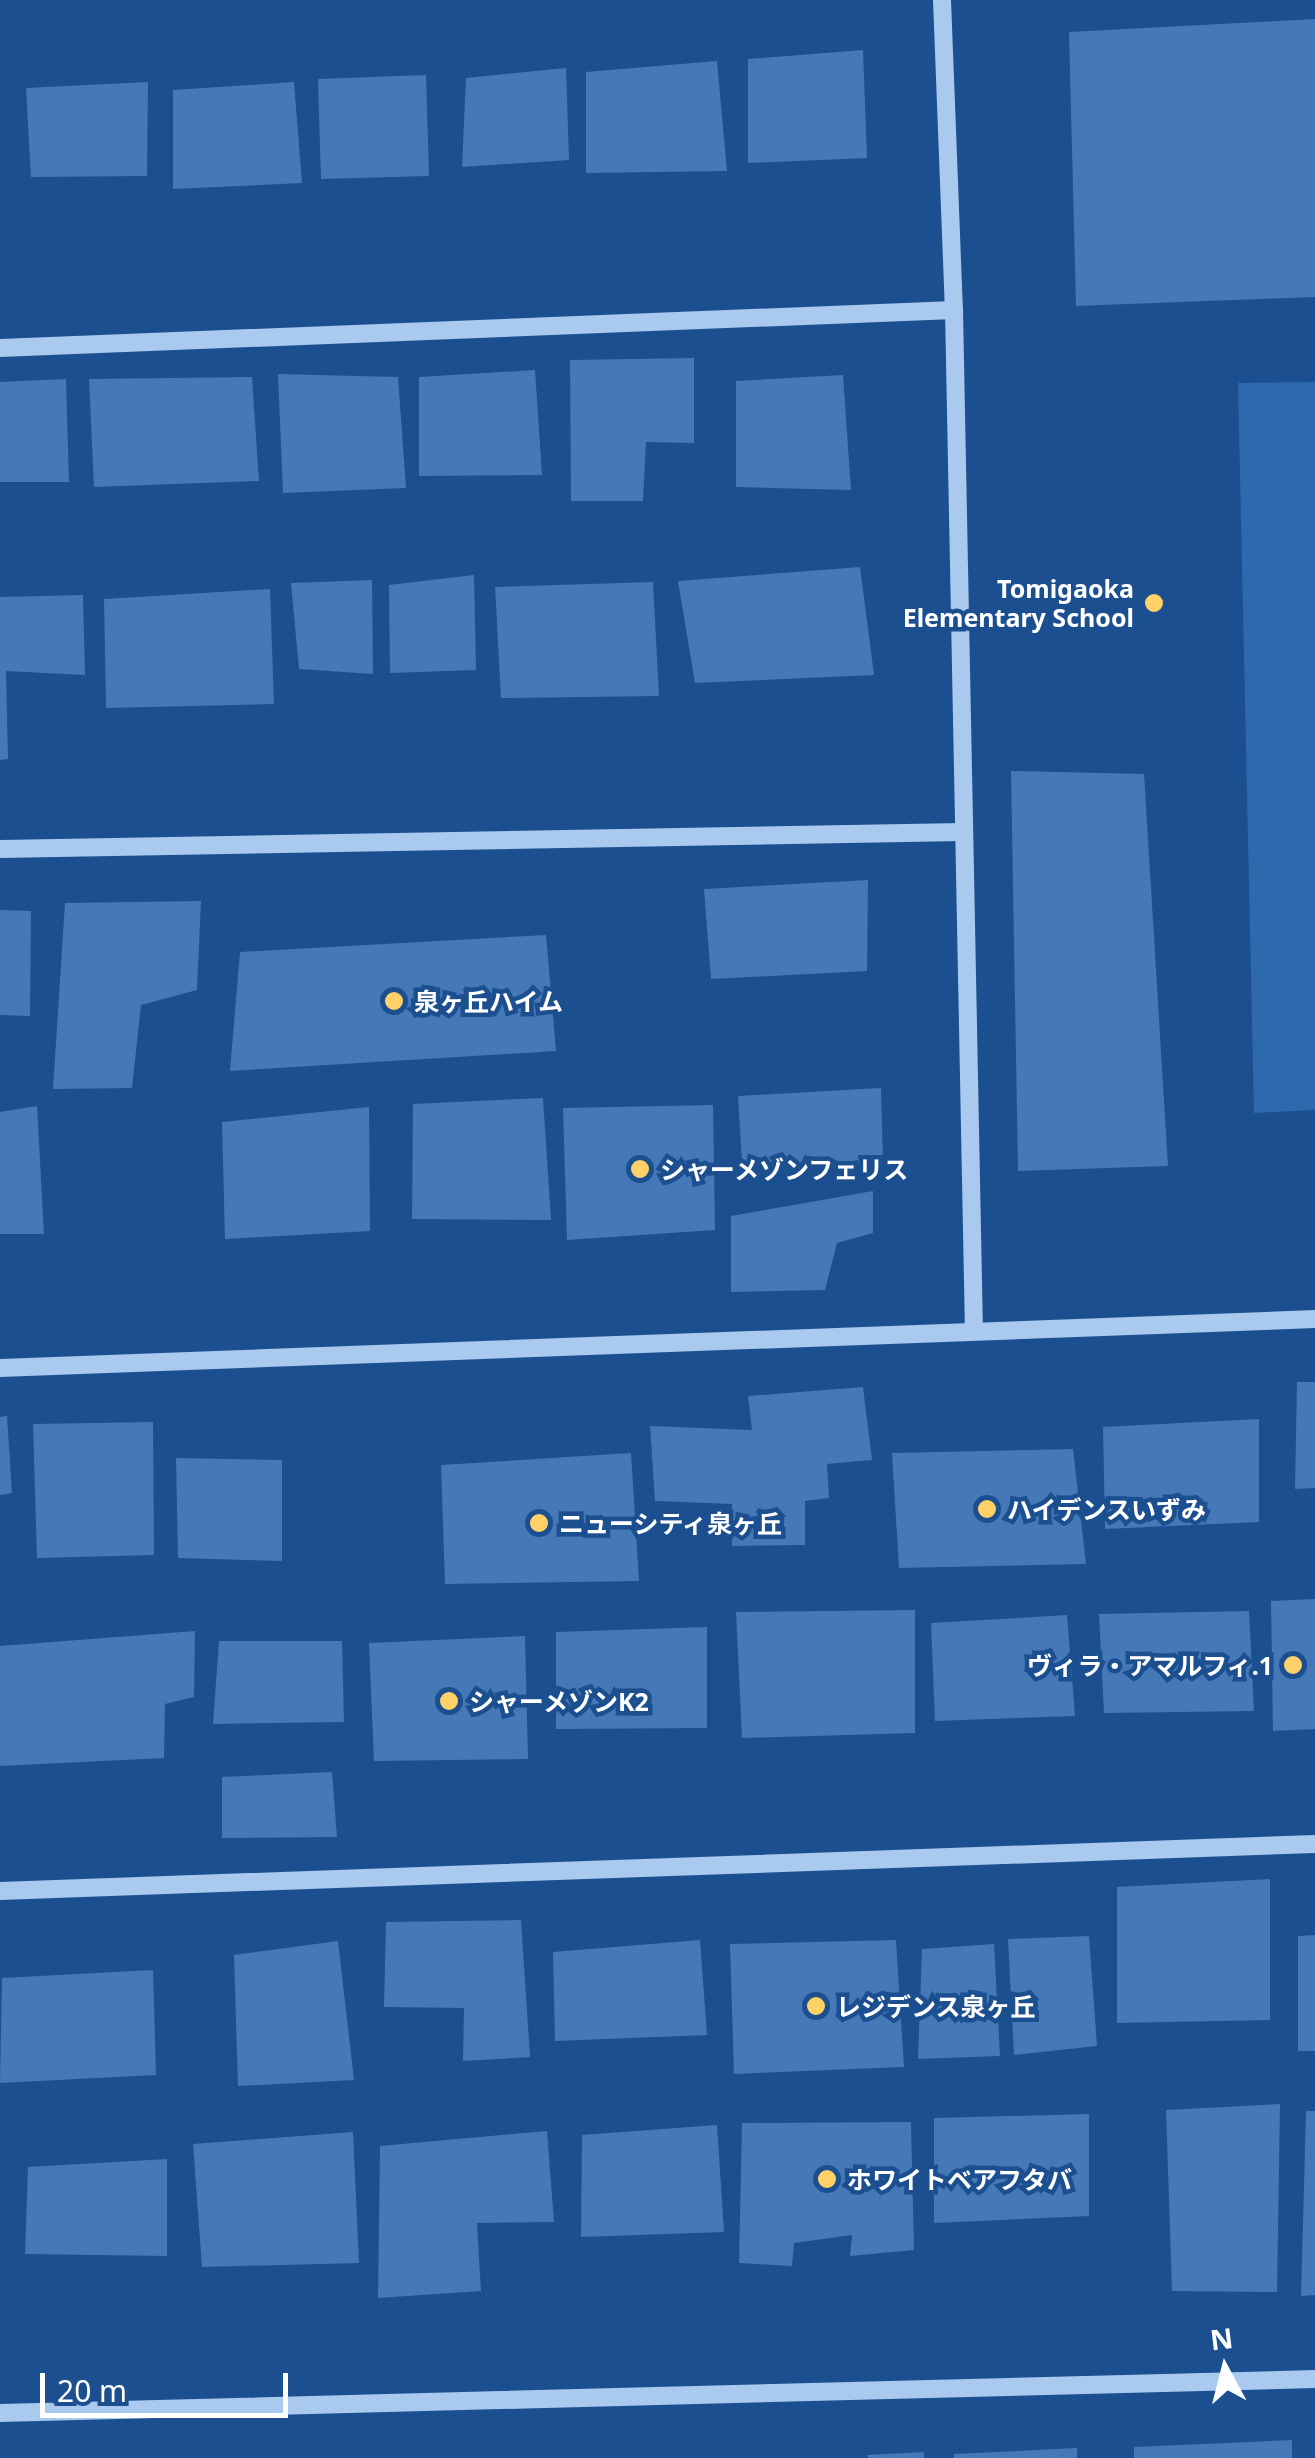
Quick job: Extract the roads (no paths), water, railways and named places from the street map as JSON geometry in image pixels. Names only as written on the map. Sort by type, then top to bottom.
[{"type":"street","points":[[942,0],[954,310],[974,1331]]},
{"type":"street","points":[[0,348],[954,310]]},
{"type":"street","points":[[0,849],[963,832]]},
{"type":"street","points":[[0,1368],[1315,1319]]},
{"type":"street","points":[[0,1891],[1315,1844]]},
{"type":"street","points":[[0,2413],[1315,2378]]},
{"type":"place","name":"Tomigaoka Elementary School","points":[[1154,603]]},
{"type":"place","name":"泉ヶ丘ハイム","points":[[394,1001]]},
{"type":"place","name":"シャーメゾンフェリス","points":[[640,1169]]},
{"type":"place","name":"ハイデンスいずみ","points":[[987,1509]]},
{"type":"place","name":"ニューシティ泉ヶ丘","points":[[539,1523]]},
{"type":"place","name":"ヴィラ・アマルフィ.1","points":[[1293,1665]]},
{"type":"place","name":"シャーメゾンK2","points":[[449,1701]]},
{"type":"place","name":"レジデンス泉ヶ丘","points":[[816,2006]]},
{"type":"place","name":"ホワイトベアフタバ","points":[[827,2179]]}]
